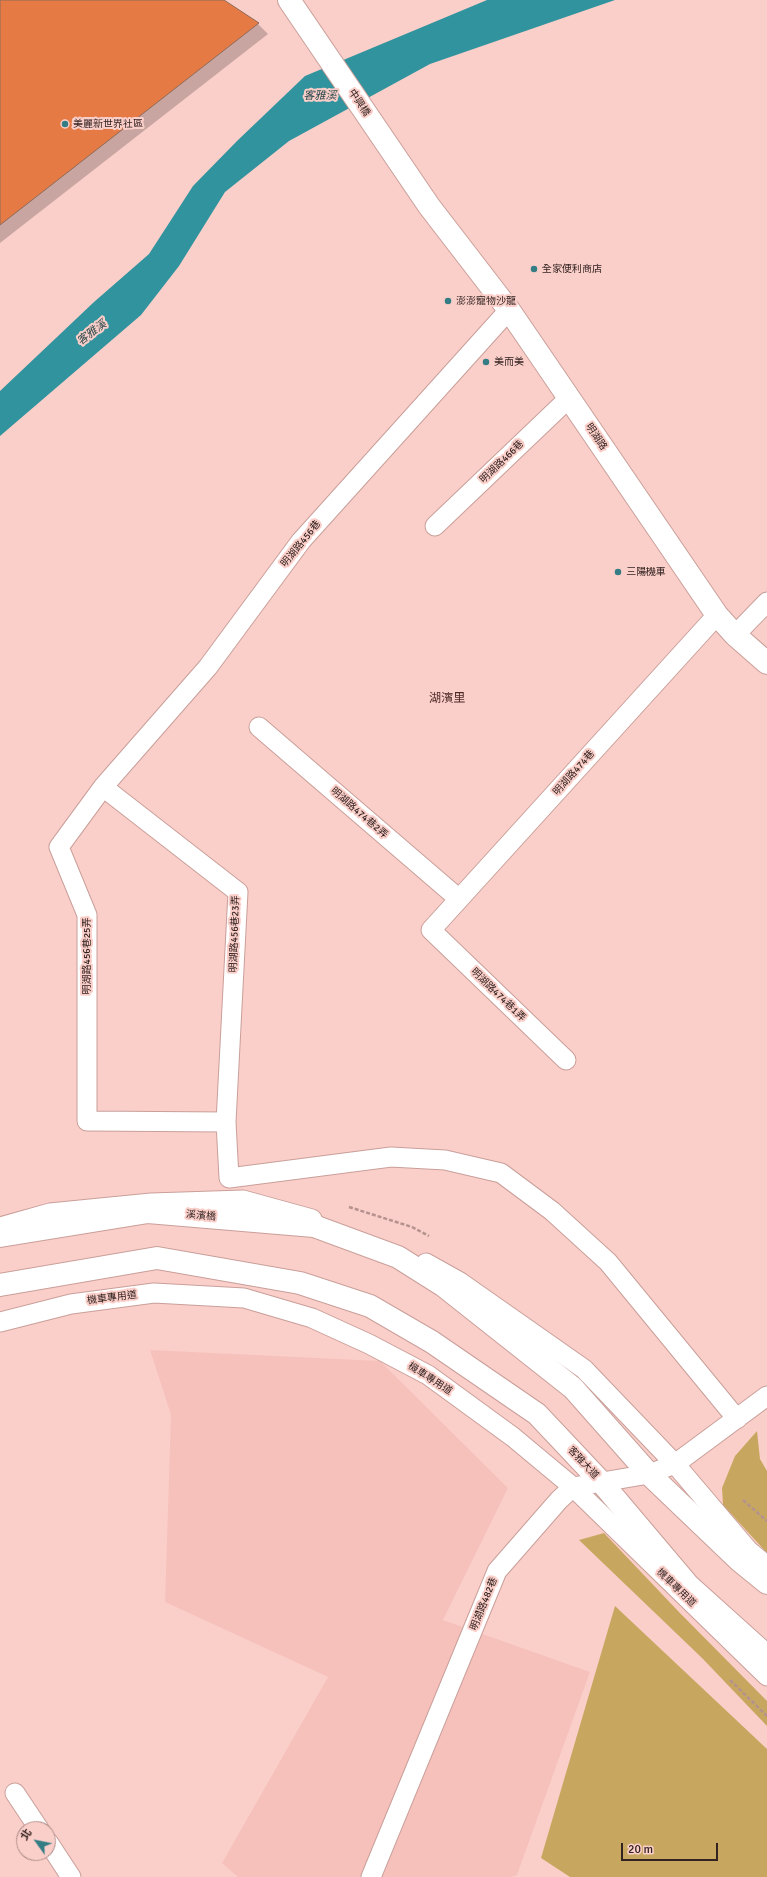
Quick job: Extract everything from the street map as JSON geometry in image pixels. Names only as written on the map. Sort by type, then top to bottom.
[{"type":"street","name":"中興橋","points":[[288,0],[429,206]]},
{"type":"street","name":"明湖路","points":[[429,206],[509,310],[717,615],[735,636],[767,663]]},
{"type":"street","name":"溪濱橋","points":[[0,1236],[148,1212],[314,1226],[399,1253]]},
{"type":"street","points":[[399,1253],[444,1286],[573,1388],[649,1474],[740,1561],[767,1583]]},
{"type":"street","name":"客雅大道","points":[[0,1285],[157,1258],[300,1283],[370,1306],[432,1342],[537,1414],[602,1483],[689,1586],[767,1656]]},
{"type":"lane","name":"明湖路456巷","points":[[103,787],[208,667],[301,541],[509,310]]},
{"type":"lane","name":"明湖路466巷","points":[[435,526],[569,398]]},
{"type":"lane","points":[[735,636],[767,602]]},
{"type":"lane","name":"明湖路474巷","points":[[431,930],[717,615]]},
{"type":"lane","name":"明湖路474巷2弄","points":[[259,727],[459,899]]},
{"type":"lane","name":"明湖路456巷25弄","points":[[103,787],[59,847],[88,915],[87,1121],[226,1122]]},
{"type":"lane","name":"明湖路456巷23弄","points":[[103,787],[238,892],[226,1122]]},
{"type":"lane","name":"明湖路474巷1弄","points":[[431,930],[566,1060]]},
{"type":"lane","points":[[226,1122],[229,1178],[391,1156],[445,1160],[502,1173],[552,1211],[608,1262],[737,1419]]},
{"type":"lane","points":[[0,1227],[50,1213],[151,1203],[242,1200],[316,1220],[399,1253],[460,1282],[584,1369],[675,1464],[748,1550],[767,1566]]},
{"type":"lane","name":"機車專用道","points":[[0,1322],[71,1304],[154,1293],[244,1298],[312,1318],[369,1344],[428,1375],[513,1437],[573,1487],[767,1676]]},
{"type":"lane","points":[[573,1487],[649,1474],[675,1464],[767,1396]]},
{"type":"lane","name":"明湖路482巷","points":[[371,1877],[497,1572],[559,1500],[573,1487]]},
{"type":"lane","points":[[15,1793],[34,1821]]},
{"type":"lane","points":[[56,1854],[72,1877]]},
{"type":"shaded area","points":[[150,1350],[380,1361],[508,1488],[443,1620],[590,1672],[517,1875],[511,1877],[238,1877],[222,1863],[328,1677],[165,1602],[171,1415]]},
{"type":"shaded area","points":[[757,1431],[760,1459],[767,1471],[767,1553],[723,1505],[722,1488],[735,1456]]},
{"type":"shaded area","points":[[604,1533],[678,1611],[767,1701],[767,1726],[702,1658],[579,1540]]},
{"type":"shaded area","points":[[615,1606],[767,1749],[767,1877],[570,1877],[541,1858]]},
{"type":"water","name":"客雅溪","points":[[487,0],[615,0],[430,64],[289,141],[225,192],[179,266],[141,315],[0,436],[0,391],[94,302],[149,254],[193,186],[237,141],[305,76]]},
{"type":"building","name":"美麗新世界社區","points":[[0,0],[224,0],[259,23],[0,225]]},
{"type":"place","name":"美麗新世界社區","points":[[65,124]]},
{"type":"place","name":"全家便利商店","points":[[534,269]]},
{"type":"place","name":"澎澎寵物沙龍","points":[[448,301]]},
{"type":"place","name":"美而美","points":[[486,362]]},
{"type":"place","name":"三陽機車","points":[[618,572]]},
{"type":"district","name":"湖濱里","points":[[447,699]]}]
